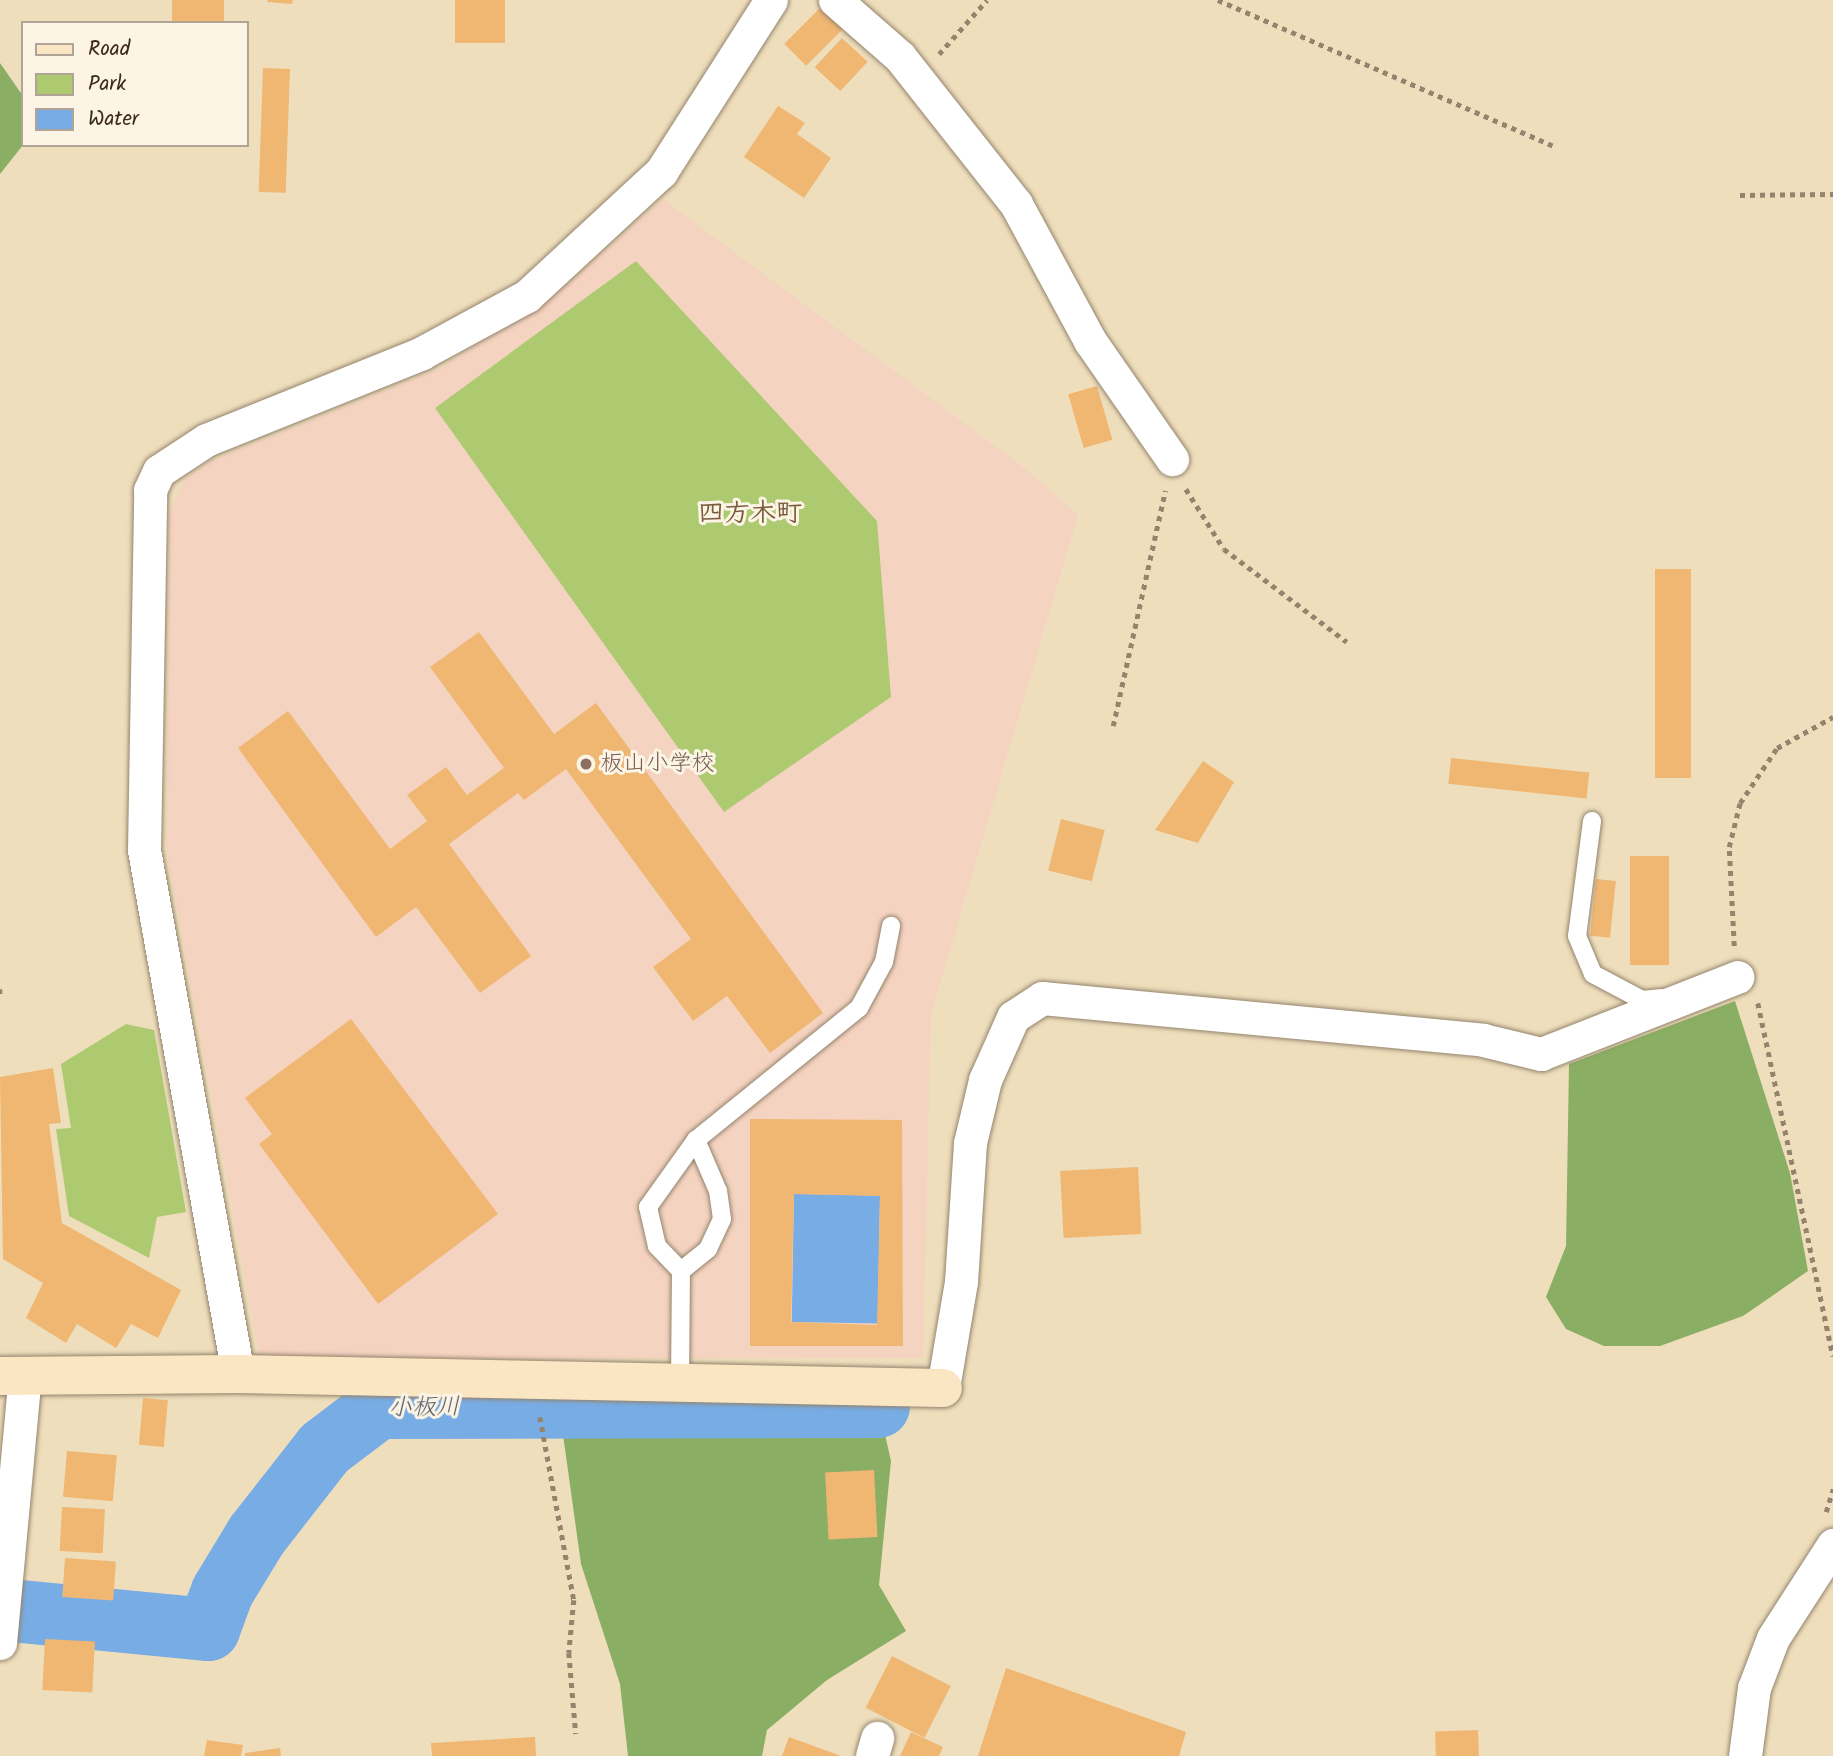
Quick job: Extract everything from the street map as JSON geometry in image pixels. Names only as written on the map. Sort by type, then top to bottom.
[{"type":"street","points":[[238,1374],[144,850],[150,490],[159,471],[206,440],[422,353],[527,296],[660,172],[749,43],[771,0]]},
{"type":"street","points":[[835,0],[900,57],[1016,204],[1090,341],[1172,459]]},
{"type":"street","points":[[1,1636],[9,1579],[13,1376],[238,1374],[943,1388],[961,1282],[970,1143],[985,1080],[1013,1017],[1042,998],[1483,1040],[1541,1054],[1723,985]]},
{"type":"street","points":[[1745,1756],[1754,1688],[1773,1638],[1833,1545]]},
{"type":"lane","points":[[1592,821],[1577,936],[1593,974],[1642,1000],[1723,985]]},
{"type":"lane","points":[[680,1382],[681,1271],[657,1246],[648,1207],[696,1140],[859,1008],[884,962],[891,926]]},
{"type":"lane","points":[[681,1271],[708,1249],[722,1219],[718,1191],[696,1140]]},
{"type":"path","points":[[900,57],[917,62],[943,52],[988,0]]},
{"type":"path","points":[[1218,0],[1553,146]]},
{"type":"path","points":[[1740,195],[1833,194]]},
{"type":"path","points":[[1172,459],[1224,549],[1347,642]]},
{"type":"path","points":[[1113,726],[1172,459]]},
{"type":"path","points":[[1833,717],[1777,748],[1740,803],[1728,847],[1723,985],[1755,994],[1767,1028],[1833,1356]]},
{"type":"path","points":[[0,989],[0,995]]},
{"type":"path","points":[[540,1423],[574,1600],[569,1653],[576,1734]]},
{"type":"shaded area","name":"板山小学校","points":[[663,199],[1026,469],[1078,515],[931,1014],[923,1358],[260,1359],[167,852],[169,513],[184,480],[208,462],[439,369],[556,294]]},
{"type":"green space","points":[[0,63],[21,93],[21,147],[0,174]]},
{"type":"green space","points":[[636,261],[877,521],[891,697],[724,812],[435,408]]},
{"type":"green space","points":[[1735,1001],[1790,1173],[1808,1271],[1743,1316],[1660,1346],[1604,1346],[1566,1329],[1546,1297],[1566,1246],[1569,1064]]},
{"type":"green space","points":[[126,1024],[154,1030],[186,1212],[157,1217],[149,1258],[69,1216],[56,1129],[71,1128],[61,1064]]},
{"type":"green space","points":[[560,1413],[881,1417],[891,1461],[879,1585],[906,1631],[827,1680],[767,1730],[762,1756],[628,1756],[620,1684],[581,1564]]},
{"type":"water","points":[[794,1194],[880,1196],[878,1323],[792,1322]]},
{"type":"building","points":[[172,0],[224,0],[224,21],[172,21]]},
{"type":"building","points":[[293,0],[292,4],[267,2]]},
{"type":"building","points":[[455,0],[505,0],[505,43],[455,43]]},
{"type":"building","points":[[821,7],[843,29],[806,66],[784,44]]},
{"type":"building","points":[[842,38],[868,62],[840,91],[815,67]]},
{"type":"building","points":[[263,68],[290,69],[286,193],[259,192]]},
{"type":"building","points":[[778,106],[805,123],[797,134],[831,158],[804,198],[744,157]]},
{"type":"building","points":[[1097,386],[1112,440],[1084,448],[1068,394]]},
{"type":"building","points":[[1655,569],[1691,569],[1691,778],[1655,778]]},
{"type":"building","points":[[479,632],[554,734],[596,703],[823,1013],[770,1053],[727,996],[693,1021],[653,967],[691,939],[566,769],[524,800],[518,793],[449,844],[531,956],[480,993],[416,907],[376,937],[238,748],[288,711],[390,849],[427,821],[407,795],[446,767],[467,795],[504,768],[430,667]]},
{"type":"building","points":[[1451,758],[1589,773],[1587,798],[1448,784]]},
{"type":"building","points":[[1203,761],[1234,782],[1198,843],[1155,830]]},
{"type":"building","points":[[1061,819],[1105,830],[1092,881],[1048,870]]},
{"type":"building","points":[[1630,856],[1669,856],[1669,965],[1630,965]]},
{"type":"building","points":[[1596,879],[1616,881],[1610,938],[1590,936]]},
{"type":"building","points":[[351,1019],[498,1214],[378,1304],[259,1144],[272,1134],[245,1098]]},
{"type":"building","points":[[53,1068],[61,1123],[49,1124],[62,1223],[181,1290],[158,1338],[131,1324],[116,1348],[77,1324],[66,1343],[26,1318],[43,1283],[3,1259],[0,1077]]},
{"type":"building","points":[[750,1119],[902,1120],[903,1346],[750,1346]],"holes":[[[794,1194],[880,1196],[877,1325],[791,1322]]]},
{"type":"building","points":[[1138,1167],[1142,1234],[1064,1238],[1060,1171]]},
{"type":"building","points":[[143,1398],[168,1400],[164,1447],[139,1445]]},
{"type":"building","points":[[67,1451],[117,1455],[113,1501],[63,1497]]},
{"type":"building","points":[[874,1470],[878,1537],[829,1539],[825,1473]]},
{"type":"building","points":[[62,1507],[105,1509],[103,1553],[60,1551]]},
{"type":"building","points":[[65,1558],[116,1562],[113,1600],[62,1597]]},
{"type":"building","points":[[45,1639],[95,1642],[92,1693],[42,1690]]},
{"type":"building","points":[[892,1656],[951,1686],[924,1738],[866,1708]]},
{"type":"building","points":[[1006,1668],[1186,1732],[1179,1756],[978,1756]]},
{"type":"building","points":[[1478,1730],[1479,1756],[1436,1756],[1435,1732]]},
{"type":"building","points":[[911,1732],[943,1747],[939,1756],[900,1756]]},
{"type":"building","points":[[535,1737],[536,1756],[432,1756],[431,1743]]},
{"type":"building","points":[[789,1737],[841,1756],[782,1756]]},
{"type":"building","points":[[207,1740],[243,1745],[241,1756],[204,1756]]},
{"type":"building","points":[[280,1748],[281,1756],[245,1756],[245,1753]]},
{"type":"waterway","name":"小板川","points":[[0,1609],[208,1629],[222,1591],[256,1535],[324,1448],[378,1407],[878,1406]]},
{"type":"place","name":"板山小学校","points":[[586,764]]},
{"type":"district","name":"四方木町","points":[[750,515]]}]
